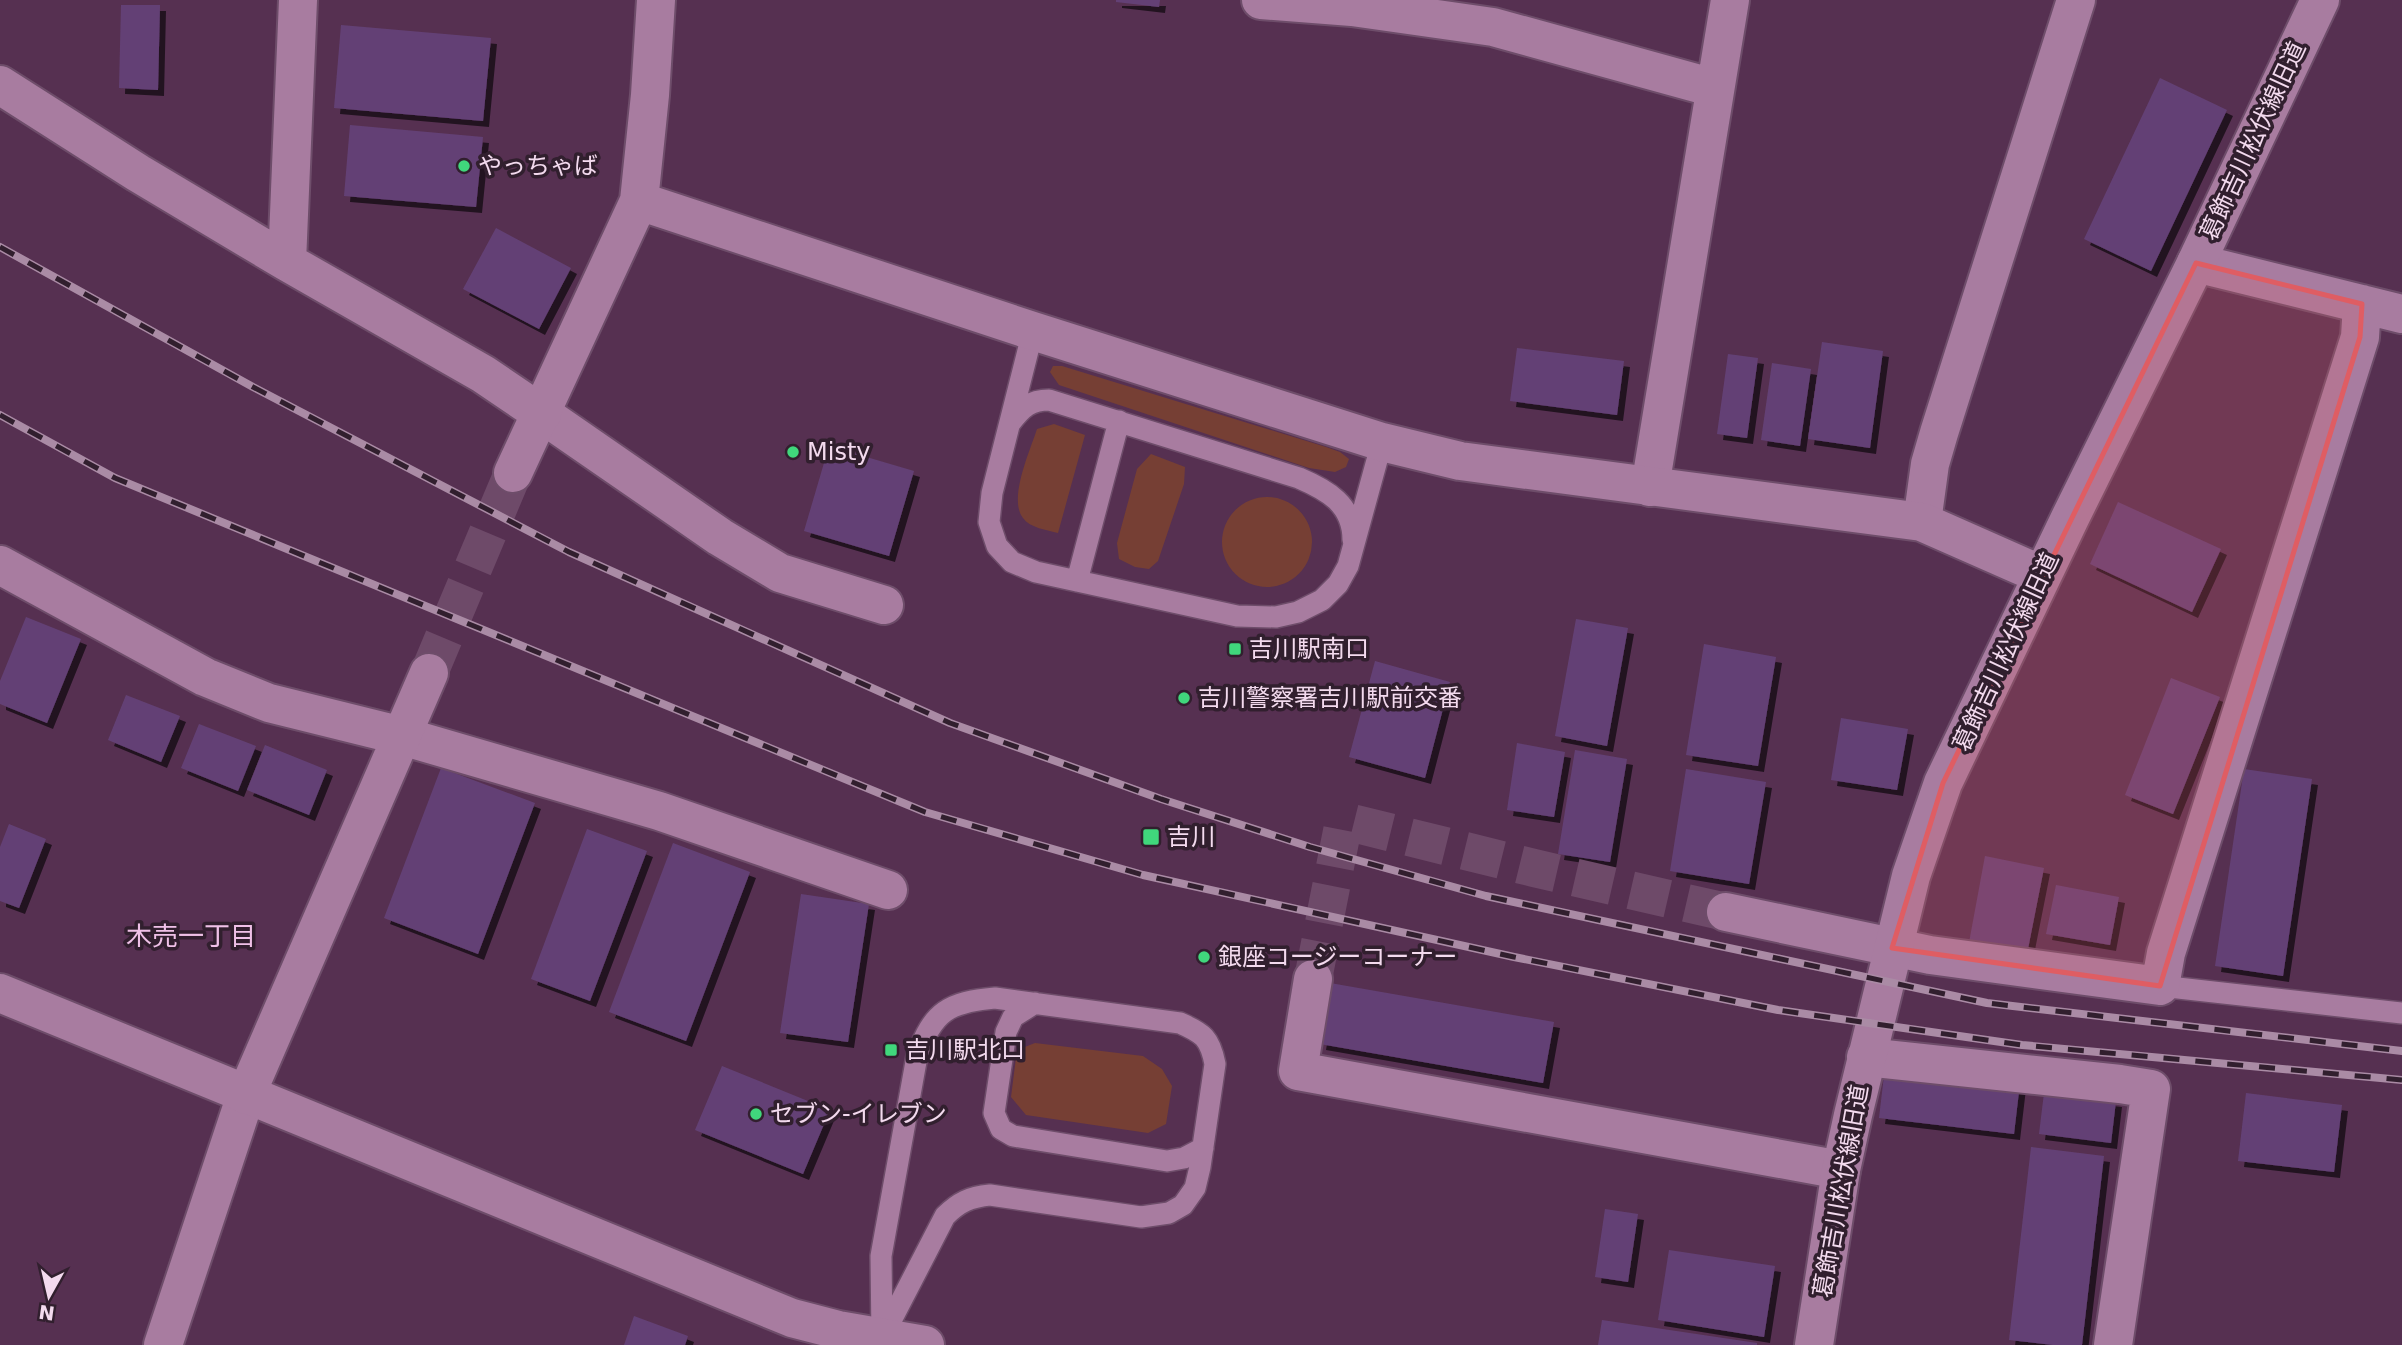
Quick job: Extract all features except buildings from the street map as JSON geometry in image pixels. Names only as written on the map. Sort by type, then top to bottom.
[{"type":"street","points":[[287,262],[298,0]]},
{"type":"street","points":[[513,473],[639,201],[656,0]]},
{"type":"street","points":[[1261,0],[1352,7],[1493,27],[1714,88]]},
{"type":"street","points":[[1650,487],[1730,0]]},
{"type":"street","points":[[1922,522],[1930,464],[1936,443],[2076,0]]},
{"type":"street","name":"葛飾吉川松伏線旧道","points":[[1814,1345],[1841,1170],[1866,1057],[1911,876],[1943,783],[2196,263],[2320,0]]},
{"type":"street","points":[[0,85],[287,262],[483,373],[720,537],[780,573],[884,606]]},
{"type":"street","points":[[639,201],[1382,442],[1460,461],[1922,522],[2042,575]]},
{"type":"street","points":[[2196,263],[2402,314]]},
{"type":"street","points":[[1726,912],[1892,948],[2160,986],[2166,953],[2360,337],[2362,304]]},
{"type":"street","points":[[0,565],[205,677],[269,703],[402,736],[659,811],[888,890]]},
{"type":"street","points":[[163,1345],[246,1095],[429,673]]},
{"type":"street","points":[[1313,979],[1298,1071],[1841,1170]]},
{"type":"street","points":[[0,993],[792,1318],[882,1342],[925,1345]]},
{"type":"street","points":[[1866,1057],[2120,1084],[2151,1090],[2113,1345]]},
{"type":"lane","points":[[1033,331],[992,493],[989,522],[997,546],[1012,562],[1036,572],[1237,616],[1276,617],[1298,612],[1322,600],[1338,584],[1348,566],[1382,442]]},
{"type":"lane","points":[[1009,424],[1022,408],[1035,400],[1049,400],[1298,478],[1326,490],[1339,501],[1353,527],[1353,546]]},
{"type":"lane","points":[[1077,581],[1119,421]]},
{"type":"lane","points":[[2160,986],[2402,1013]]},
{"type":"lane","points":[[995,998],[1180,1024],[1200,1032],[1212,1046],[1215,1064],[1195,1188],[1184,1205],[1169,1213],[1141,1217],[990,1195],[972,1197],[958,1204],[945,1216],[882,1342],[881,1256],[918,1056],[925,1033],[939,1015],[966,1001],[995,998]]},
{"type":"lane","points":[[1035,1003],[1013,1017],[1006,1032],[994,1113],[1001,1129],[1013,1136],[1167,1161],[1184,1158],[1203,1148]]},
{"type":"highlighted area","points":[[2196,263],[2362,304],[2360,337],[2160,986],[1892,948],[1943,783]]},
{"type":"shaded area","points":[[1053,366],[1062,366],[1326,447],[1349,459],[1346,467],[1335,472],[1309,468],[1059,385],[1050,372]]},
{"type":"shaded area","points":[[1054,424],[1085,435],[1058,533],[1026,521],[1019,510],[1018,499],[1022,475],[1037,429]]},
{"type":"shaded area","points":[[1151,454],[1185,467],[1184,484],[1158,561],[1149,569],[1135,567],[1119,559],[1117,543],[1137,469]]},
{"type":"shaded area","points":[[1267,497],[1284,500],[1299,510],[1309,525],[1312,542],[1309,559],[1299,574],[1284,584],[1267,587],[1250,584],[1235,574],[1225,559],[1222,542],[1225,525],[1235,510],[1250,500]]},
{"type":"shaded area","points":[[1035,1043],[1143,1056],[1162,1069],[1172,1086],[1166,1124],[1148,1133],[1026,1115],[1011,1097],[1017,1050]]},
{"type":"tunnel","points":[[429,673],[513,473]]},
{"type":"tunnel","points":[[1313,979],[1344,821],[1726,912]]},
{"type":"railway","points":[[0,247],[253,387],[569,552],[950,723],[1161,799],[1310,847],[1486,896],[1987,1003],[2402,1051]]},
{"type":"railway","points":[[0,415],[115,478],[925,812],[1143,875],[1514,957],[1778,1010],[2022,1045],[2402,1080]]},
{"type":"place","name":"やっちゃば","points":[[464,166]]},
{"type":"place","name":"Misty","points":[[793,452]]},
{"type":"place","name":"吉川駅南口","points":[[1235,649]]},
{"type":"place","name":"吉川警察署吉川駅前交番","points":[[1184,698]]},
{"type":"place","name":"吉川","points":[[1151,837]]},
{"type":"place","name":"銀座コージーコーナー","points":[[1204,957]]},
{"type":"place","name":"吉川駅北口","points":[[891,1050]]},
{"type":"place","name":"セブン-イレブン","points":[[756,1114]]},
{"type":"district","name":"木売一丁目","points":[[191,936]]}]
